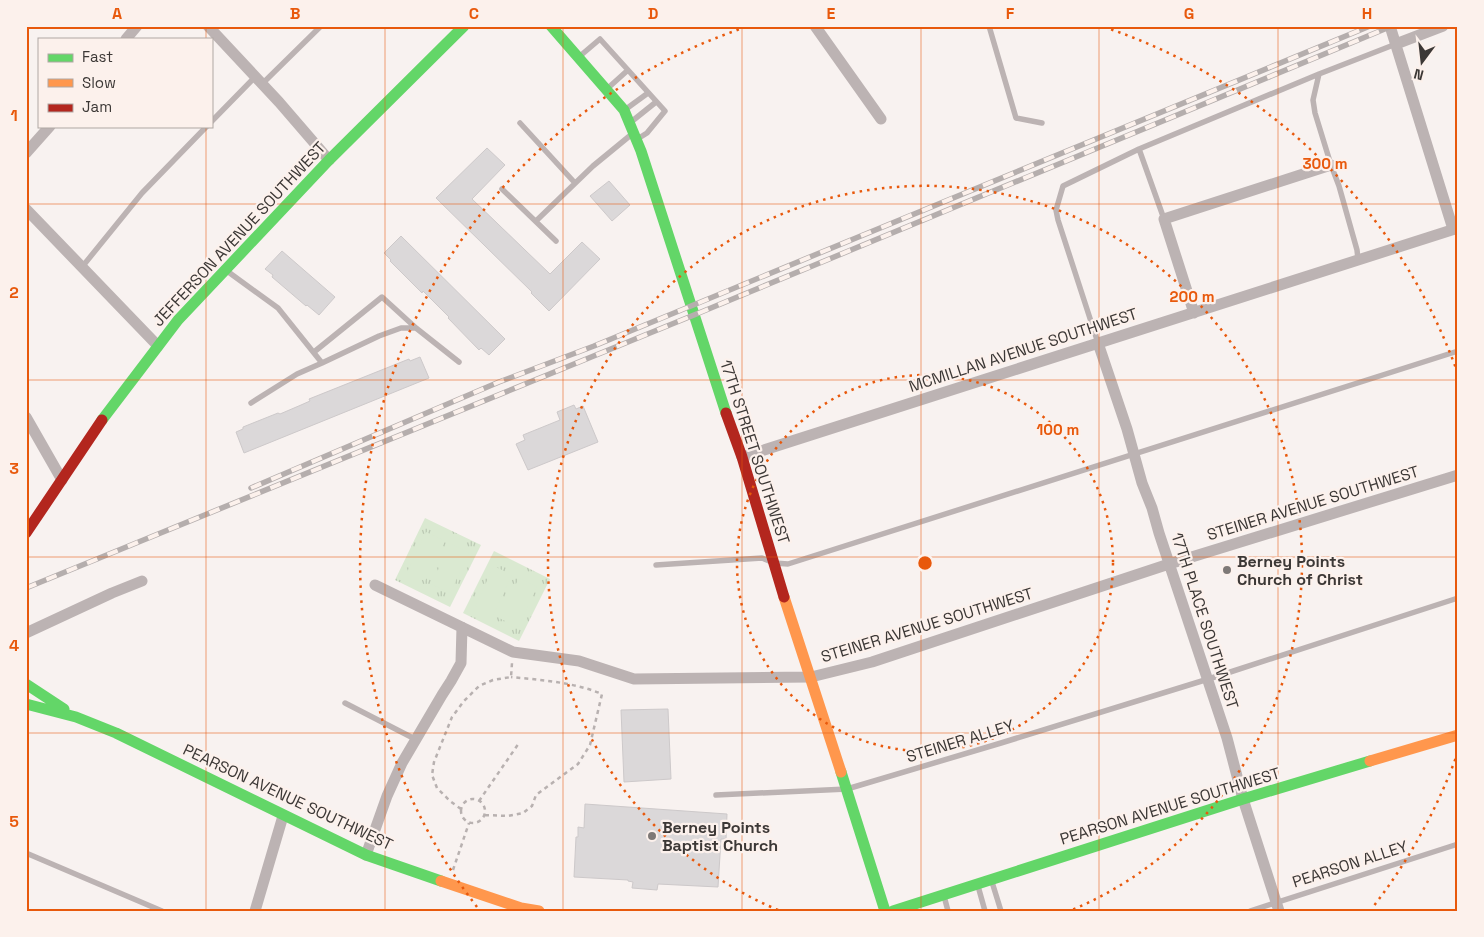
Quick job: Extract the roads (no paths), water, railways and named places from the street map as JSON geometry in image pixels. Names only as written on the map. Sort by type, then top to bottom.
[{"type":"street","points":[[127,38],[137,26]]},
{"type":"street","points":[[208,26],[259,80],[329,160]]},
{"type":"street","name":"JEFFERSON AVENUE SOUTHWEST","points":[[26,533],[104,418],[178,320],[329,160],[464,26]]},
{"type":"street","name":"17TH STREET SOUTHWEST","points":[[551,26],[624,110],[633,132],[742,457],[793,628],[811,677],[885,911]]},
{"type":"street","points":[[815,26],[881,119]]},
{"type":"street","points":[[1390,26],[1455,229]]},
{"type":"street","points":[[1396,44],[1443,26]]},
{"type":"street","points":[[26,153],[48,128]]},
{"type":"street","points":[[1194,313],[1164,219],[1331,165]]},
{"type":"street","points":[[26,209],[158,346]]},
{"type":"street","name":"MCMILLAN AVENUE SOUTHWEST","points":[[742,457],[1455,229]]},
{"type":"street","name":"17TH PLACE SOUTHWEST","points":[[1098,342],[1142,483],[1152,508],[1206,679],[1227,738],[1243,799],[1278,906]]},
{"type":"street","points":[[28,423],[62,480]]},
{"type":"street","name":"STEINER AVENUE SOUTHWEST","points":[[375,584],[513,652],[579,661],[634,680],[811,677],[872,662],[1169,564],[1458,475]]},
{"type":"street","points":[[26,633],[112,592],[142,581]]},
{"type":"street","points":[[366,855],[387,796],[402,763],[461,664],[462,627]]},
{"type":"street","points":[[26,684],[76,716]]},
{"type":"street","name":"PEARSON AVENUE SOUTHWEST","points":[[26,704],[76,716],[116,733],[366,855],[521,908],[539,911]]},
{"type":"street","name":"PEARSON AVENUE SOUTHWEST","points":[[893,911],[1243,799],[1458,735]]},
{"type":"street","points":[[255,911],[284,816]]},
{"type":"lane","points":[[212,121],[321,26]]},
{"type":"lane","points":[[990,26],[1016,118],[1042,123]]},
{"type":"lane","points":[[578,57],[600,39],[664,112],[647,133],[633,132]]},
{"type":"lane","points":[[1098,342],[1058,220],[1056,210],[1063,186],[1139,148],[1396,44]]},
{"type":"lane","points":[[606,90],[628,70]]},
{"type":"lane","points":[[1319,74],[1313,100],[1315,113],[1342,195],[1358,260]]},
{"type":"lane","points":[[624,110],[648,92]]},
{"type":"lane","points":[[536,220],[593,166],[633,132],[656,102]]},
{"type":"lane","points":[[520,123],[575,183]]},
{"type":"lane","points":[[82,268],[142,193],[205,128]]},
{"type":"lane","points":[[1139,148],[1164,219]]},
{"type":"lane","points":[[502,188],[556,241]]},
{"type":"lane","points":[[226,270],[278,308],[322,363]]},
{"type":"lane","points":[[314,352],[382,297],[416,328],[459,362]]},
{"type":"lane","points":[[251,403],[297,374],[379,336],[401,328],[416,328]]},
{"type":"lane","points":[[656,565],[762,558],[774,563],[788,564],[1458,351]]},
{"type":"lane","name":"STEINER ALLEY","points":[[716,795],[847,789],[1206,679],[1458,598]]},
{"type":"lane","points":[[345,703],[415,740]]},
{"type":"lane","name":"PEARSON ALLEY","points":[[1250,911],[1278,906],[1458,844]]},
{"type":"lane","points":[[26,853],[162,911]]},
{"type":"lane","points":[[991,880],[1002,911]]},
{"type":"lane","points":[[977,884],[985,911]]},
{"type":"lane","points":[[943,895],[948,911]]},
{"type":"railway","points":[[251,488],[499,382],[594,346],[1370,26]]},
{"type":"railway","points":[[26,588],[694,315],[1392,26]]},
{"type":"place","name":"Berney Points Church of Christ","points":[[1227,570]]},
{"type":"place","name":"Berney Points Baptist Church","points":[[652,836]]}]
